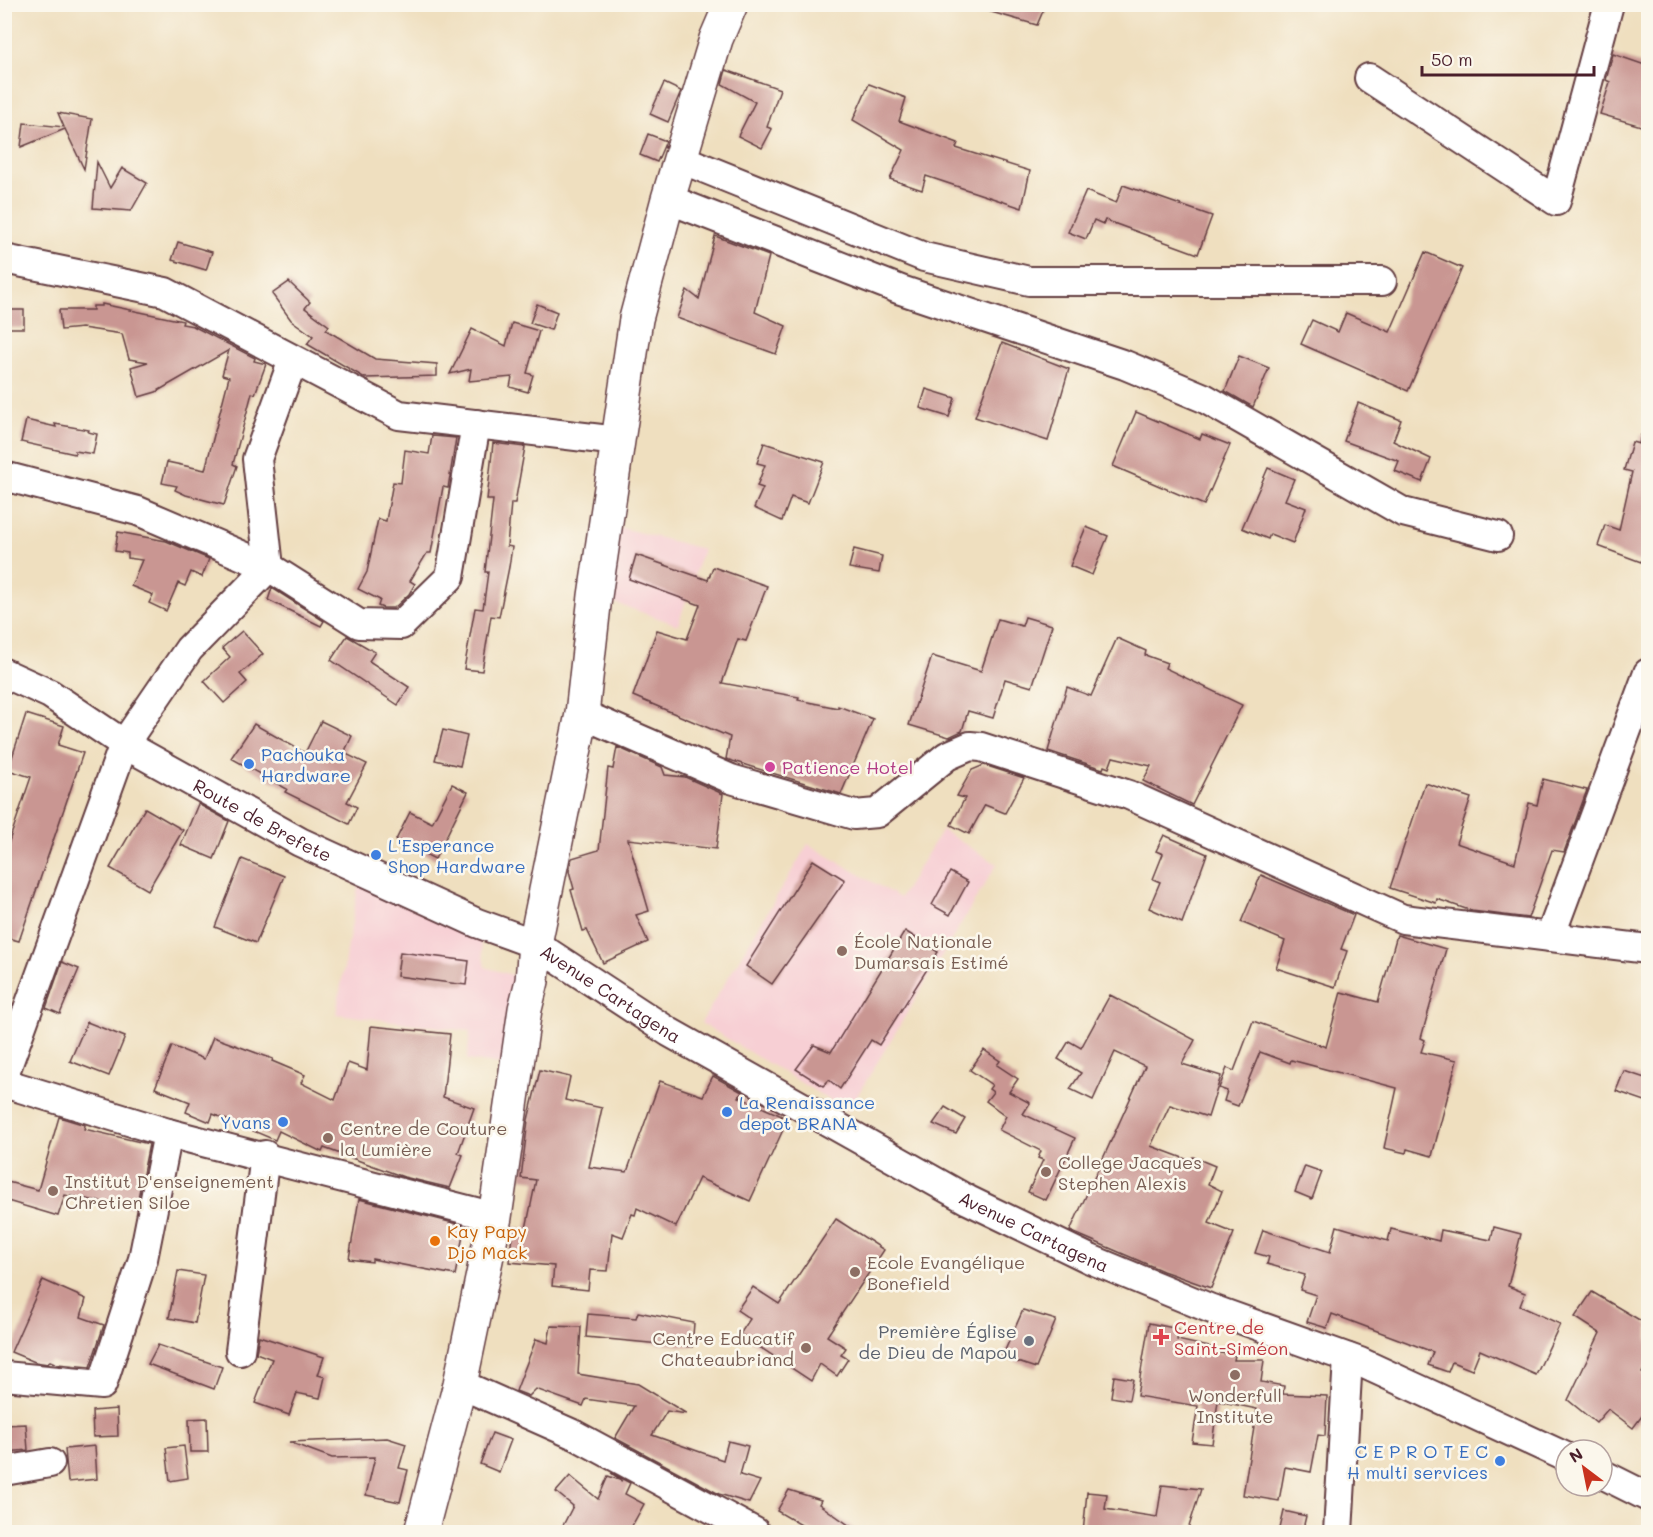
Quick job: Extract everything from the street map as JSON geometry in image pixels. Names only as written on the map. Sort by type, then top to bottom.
[{"type":"main road","points":[[421,1533],[460,1384],[495,1217],[525,1009],[532,981],[535,944],[582,714],[636,319],[668,199],[716,39],[730,4]]},
{"type":"street","points":[[1369,78],[1556,201],[1609,4]]},
{"type":"street","points":[[681,159],[924,257],[1029,281],[1382,281]]},
{"type":"street","points":[[668,199],[901,290],[1125,365],[1204,398],[1403,512],[1498,536]]},
{"type":"street","points":[[4,260],[165,292],[399,415],[618,441]]},
{"type":"street","points":[[269,567],[257,459],[293,360]]},
{"type":"street","points":[[4,476],[138,511],[269,567],[359,624],[401,625],[450,577],[476,424]]},
{"type":"street","points":[[4,1075],[124,744],[189,649],[269,567]]},
{"type":"street","name":"Route de Brefete","points":[[4,673],[50,694],[124,744],[300,842],[477,923],[535,944]]},
{"type":"street","points":[[1550,937],[1648,673]]},
{"type":"street","points":[[582,714],[731,779],[854,815],[877,813],[947,756],[970,746],[981,747],[1129,795],[1403,919],[1648,949]]},
{"type":"street","name":"Avenue Cartagena","points":[[535,944],[669,1032],[968,1200],[1090,1260],[1209,1308],[1348,1358],[1554,1452]]},
{"type":"street","points":[[4,1083],[168,1132],[265,1155],[495,1217]]},
{"type":"street","points":[[4,1376],[102,1385],[142,1259],[168,1132]]},
{"type":"street","points":[[240,1351],[265,1155]]},
{"type":"street","points":[[1338,1533],[1348,1358]]},
{"type":"street","points":[[460,1384],[575,1435],[755,1533]]},
{"type":"street","points":[[4,1471],[50,1463]]},
{"type":"street","points":[[1614,1480],[1648,1497]]},
{"type":"shaded area","points":[[606,524],[703,549],[678,625],[595,596]]},
{"type":"shaded area","points":[[942,830],[997,864],[848,1111],[701,1023],[808,844],[900,898]]},
{"type":"shaded area","points":[[361,870],[477,923],[485,967],[532,981],[516,1067],[467,1060],[470,1031],[336,1014]]},
{"type":"building","points":[[985,4],[1046,4],[1037,25],[984,10]]},
{"type":"building","points":[[1613,54],[1648,66],[1648,128],[1600,114],[1610,82],[1606,80]]},
{"type":"building","points":[[726,70],[780,89],[767,127],[772,129],[762,148],[738,136],[755,102],[722,84]]},
{"type":"building","points":[[664,83],[681,91],[668,122],[650,114]]},
{"type":"building","points":[[869,84],[906,98],[899,121],[958,143],[956,148],[1030,171],[1022,208],[926,176],[922,190],[890,179],[904,150],[853,120]]},
{"type":"building","points":[[58,113],[92,119],[84,169],[65,129],[21,147],[24,123],[64,127]]},
{"type":"building","points":[[648,134],[666,141],[657,162],[640,155]]},
{"type":"building","points":[[97,162],[110,188],[122,168],[147,183],[131,211],[93,208]]},
{"type":"building","points":[[1123,185],[1212,216],[1198,254],[1105,220],[1103,224],[1094,220],[1086,239],[1068,232],[1086,191],[1116,203]]},
{"type":"building","points":[[715,236],[769,256],[755,312],[786,326],[776,354],[677,318],[687,290],[699,299]]},
{"type":"building","points":[[178,242],[212,252],[206,270],[172,260]]},
{"type":"building","points":[[1425,252],[1462,268],[1408,391],[1301,344],[1312,320],[1338,332],[1346,313],[1390,332]]},
{"type":"building","points":[[289,282],[310,302],[305,308],[329,326],[326,330],[375,359],[437,364],[437,376],[365,378],[307,344],[313,336],[291,320],[272,294]]},
{"type":"building","points":[[102,304],[183,321],[182,324],[193,326],[255,358],[254,361],[266,364],[255,394],[252,393],[233,464],[237,466],[224,505],[186,495],[175,490],[177,486],[162,483],[167,462],[205,470],[229,377],[222,375],[229,350],[156,392],[139,397],[131,367],[148,362],[129,359],[122,334],[82,328],[61,330],[59,310],[93,310],[93,306],[102,306]]},
{"type":"building","points":[[537,304],[557,312],[551,330],[530,323]]},
{"type":"building","points":[[4,310],[24,310],[24,328],[4,328]]},
{"type":"building","points":[[512,323],[539,331],[527,373],[533,375],[528,392],[510,387],[512,377],[469,381],[471,369],[450,374],[472,329],[506,346]]},
{"type":"building","points":[[1002,343],[1069,369],[1048,441],[975,417]]},
{"type":"building","points":[[1239,356],[1269,368],[1253,407],[1225,391]]},
{"type":"building","points":[[926,389],[955,398],[949,417],[920,408]]},
{"type":"building","points":[[1358,403],[1401,420],[1393,441],[1431,459],[1422,482],[1395,471],[1399,461],[1344,441]]},
{"type":"building","points":[[1136,412],[1200,439],[1202,434],[1230,445],[1204,505],[1113,466]]},
{"type":"building","points":[[26,420],[56,427],[55,424],[89,430],[88,432],[97,434],[93,454],[75,451],[75,454],[21,442]]},
{"type":"building","points":[[1641,435],[1648,436],[1648,542],[1641,562],[1598,546],[1605,525],[1619,530],[1632,472],[1624,470],[1632,442],[1639,444]]},
{"type":"building","points":[[432,436],[456,438],[448,488],[443,487],[431,553],[427,553],[410,581],[415,584],[409,594],[394,608],[383,608],[378,606],[380,600],[358,589],[367,572],[378,519],[386,521],[393,482],[401,483],[405,450],[429,454]]},
{"type":"building","points":[[493,443],[525,447],[515,503],[511,503],[507,546],[512,547],[509,567],[499,617],[491,616],[482,671],[464,669],[475,608],[483,609],[488,572],[485,572],[493,500],[487,500]]},
{"type":"building","points":[[764,443],[824,462],[808,503],[791,497],[782,521],[754,508],[763,488],[757,486],[765,465],[757,463]]},
{"type":"building","points":[[1268,468],[1294,479],[1285,500],[1306,508],[1293,543],[1270,534],[1268,539],[1242,528]]},
{"type":"building","points":[[1086,527],[1108,536],[1092,575],[1070,566]]},
{"type":"building","points":[[118,532],[166,541],[209,559],[202,577],[191,572],[185,586],[178,583],[166,611],[149,603],[153,595],[131,586],[142,560],[128,558],[128,553],[115,551]]},
{"type":"building","points":[[854,549],[882,556],[879,573],[849,568]]},
{"type":"building","points":[[636,555],[708,580],[713,567],[767,586],[746,641],[738,639],[722,683],[799,697],[798,700],[838,708],[838,706],[873,719],[841,794],[726,759],[730,737],[633,696],[657,630],[687,639],[700,605],[629,579]]},
{"type":"building","points":[[272,588],[324,621],[321,626],[268,600]]},
{"type":"building","points":[[1025,617],[1052,625],[1032,687],[1005,679],[993,718],[968,711],[962,731],[949,737],[909,725],[932,656],[981,671],[998,619],[1022,626]]},
{"type":"building","points":[[242,631],[263,654],[240,674],[247,682],[224,703],[204,681],[230,657],[222,648]]},
{"type":"building","points":[[347,636],[375,652],[369,661],[409,687],[398,705],[331,660]]},
{"type":"building","points":[[1117,638],[1146,651],[1145,655],[1167,663],[1165,668],[1242,705],[1192,805],[1143,781],[1151,766],[1113,757],[1109,768],[1104,766],[1103,769],[1048,751],[1067,687],[1091,696]]},
{"type":"building","points":[[26,714],[64,726],[58,745],[83,753],[19,941],[4,937],[4,856],[31,777],[8,770]]},
{"type":"building","points":[[321,721],[352,736],[344,753],[367,764],[347,802],[357,807],[349,824],[285,792],[287,789],[231,758],[254,724],[305,753]]},
{"type":"building","points":[[443,730],[467,736],[460,766],[435,760]]},
{"type":"building","points":[[617,747],[662,767],[665,775],[685,777],[723,794],[716,849],[628,839],[649,911],[636,915],[648,942],[603,963],[587,930],[583,931],[571,890],[574,889],[569,871],[572,858],[599,850],[608,768],[613,769]]},
{"type":"building","points":[[984,765],[1024,778],[1005,813],[985,805],[969,834],[951,825],[965,798],[957,796],[972,770]]},
{"type":"building","points":[[1543,779],[1587,790],[1564,852],[1552,850],[1528,918],[1472,911],[1437,899],[1436,903],[1390,888],[1425,783],[1471,798],[1456,843],[1515,863],[1529,803],[1537,805]]},
{"type":"building","points":[[452,784],[468,792],[435,859],[396,840],[410,812],[432,823]]},
{"type":"building","points":[[198,804],[229,821],[214,859],[181,845]]},
{"type":"building","points":[[145,808],[183,830],[148,890],[110,868]]},
{"type":"building","points":[[1164,835],[1207,854],[1182,923],[1149,908],[1160,882],[1153,879],[1163,854],[1156,851]]},
{"type":"building","points":[[242,859],[284,876],[256,943],[215,927]]},
{"type":"building","points":[[813,860],[845,880],[772,984],[746,966]]},
{"type":"building","points":[[950,872],[968,882],[950,915],[932,905]]},
{"type":"building","points":[[1261,875],[1354,915],[1341,949],[1347,951],[1335,987],[1276,968],[1285,941],[1241,922]]},
{"type":"building","points":[[905,931],[938,952],[879,1045],[871,1040],[840,1089],[829,1080],[823,1086],[796,1069],[814,1045],[831,1052]]},
{"type":"building","points":[[1397,935],[1446,949],[1421,1038],[1425,1040],[1421,1052],[1457,1060],[1432,1156],[1407,1149],[1406,1153],[1384,1148],[1397,1088],[1291,1060],[1290,1063],[1260,1052],[1238,1106],[1224,1101],[1227,1091],[1219,1088],[1227,1068],[1234,1071],[1253,1021],[1326,1047],[1341,992],[1378,1002]]},
{"type":"building","points":[[400,952],[469,961],[466,985],[397,976]]},
{"type":"building","points":[[62,962],[79,969],[60,1014],[46,1008]]},
{"type":"building","points":[[1110,995],[1195,1040],[1182,1064],[1221,1076],[1208,1117],[1170,1105],[1151,1146],[1191,1161],[1193,1157],[1215,1166],[1208,1184],[1222,1191],[1209,1223],[1234,1233],[1211,1288],[1163,1271],[1070,1231],[1145,1066],[1115,1052],[1093,1100],[1070,1089],[1081,1073],[1058,1059],[1069,1041],[1081,1048]]},
{"type":"building","points":[[87,1022],[125,1037],[109,1076],[70,1061]]},
{"type":"building","points":[[371,1026],[450,1034],[443,1097],[474,1108],[458,1153],[463,1155],[450,1188],[404,1177],[324,1148],[322,1152],[279,1131],[275,1140],[213,1114],[210,1122],[186,1112],[190,1102],[155,1088],[172,1046],[204,1059],[213,1037],[273,1059],[272,1061],[305,1075],[301,1083],[335,1100],[348,1063],[367,1070]]},
{"type":"building","points":[[984,1050],[1000,1061],[997,1065],[1018,1079],[1009,1092],[1030,1103],[1023,1114],[1075,1138],[1046,1200],[1028,1192],[1043,1160],[1038,1158],[1041,1151],[999,1130],[1006,1116],[986,1101],[993,1092],[989,1089],[992,1085],[970,1070]]},
{"type":"building","points":[[540,1070],[570,1077],[565,1100],[602,1108],[589,1167],[627,1172],[660,1081],[703,1096],[713,1076],[742,1092],[739,1097],[782,1116],[776,1127],[783,1130],[750,1201],[699,1178],[676,1227],[637,1208],[635,1215],[632,1214],[623,1237],[612,1233],[608,1271],[590,1270],[588,1290],[552,1286],[554,1266],[509,1262],[513,1227],[526,1229],[536,1180],[521,1178],[528,1120]]},
{"type":"building","points":[[1624,1071],[1648,1079],[1648,1102],[1616,1091]]},
{"type":"building","points":[[945,1107],[965,1119],[956,1134],[933,1124]]},
{"type":"building","points":[[59,1117],[85,1125],[84,1129],[149,1144],[136,1208],[65,1195],[58,1216],[4,1200],[4,1181],[38,1190]]},
{"type":"building","points":[[1305,1166],[1322,1172],[1312,1199],[1295,1192]]},
{"type":"building","points":[[359,1199],[465,1226],[455,1275],[372,1259],[372,1262],[349,1259]]},
{"type":"building","points":[[836,1219],[884,1250],[827,1336],[846,1348],[841,1355],[848,1359],[837,1376],[820,1364],[811,1381],[740,1334],[750,1319],[737,1310],[753,1287],[779,1304]]},
{"type":"building","points":[[1337,1226],[1388,1241],[1391,1229],[1439,1241],[1441,1230],[1491,1240],[1494,1227],[1521,1234],[1508,1286],[1525,1293],[1520,1306],[1560,1324],[1536,1375],[1480,1350],[1472,1370],[1452,1362],[1448,1372],[1428,1365],[1433,1352],[1332,1314],[1327,1328],[1307,1322],[1316,1295],[1300,1290],[1305,1275],[1267,1264],[1269,1257],[1255,1253],[1263,1230],[1330,1252]]},
{"type":"building","points":[[178,1271],[204,1275],[195,1323],[169,1318]]},
{"type":"building","points":[[43,1280],[86,1299],[81,1317],[104,1325],[90,1367],[57,1364],[50,1361],[48,1364],[35,1362],[11,1352]]},
{"type":"building","points":[[1592,1292],[1648,1325],[1648,1361],[1642,1373],[1648,1377],[1648,1408],[1633,1428],[1608,1409],[1596,1423],[1568,1400],[1600,1333],[1575,1317]]},
{"type":"building","points":[[1023,1310],[1056,1320],[1036,1368],[1002,1357]]},
{"type":"building","points":[[638,1312],[694,1323],[692,1347],[586,1337],[588,1314],[636,1318]]},
{"type":"building","points":[[1149,1323],[1179,1329],[1177,1340],[1214,1348],[1213,1352],[1235,1355],[1234,1360],[1264,1360],[1261,1382],[1284,1386],[1283,1394],[1327,1396],[1325,1436],[1318,1435],[1311,1472],[1285,1467],[1279,1501],[1243,1495],[1257,1409],[1218,1401],[1212,1444],[1192,1442],[1198,1406],[1137,1396]]},
{"type":"building","points":[[551,1326],[581,1327],[578,1374],[638,1384],[687,1414],[667,1411],[652,1435],[723,1460],[728,1441],[748,1446],[740,1475],[760,1481],[749,1503],[719,1494],[615,1438],[634,1406],[586,1399],[583,1406],[536,1389],[529,1396],[516,1391],[536,1339],[548,1343]]},
{"type":"building","points":[[259,1336],[324,1357],[318,1375],[325,1377],[320,1398],[297,1393],[289,1415],[255,1403],[272,1359],[256,1353]]},
{"type":"building","points":[[158,1345],[222,1367],[214,1389],[148,1364]]},
{"type":"building","points":[[1114,1376],[1133,1379],[1129,1400],[1111,1397]]},
{"type":"building","points":[[117,1409],[118,1436],[93,1437],[92,1411]]},
{"type":"building","points":[[207,1418],[208,1452],[190,1452],[189,1419]]},
{"type":"building","points":[[26,1424],[28,1450],[6,1452],[5,1425]]},
{"type":"building","points":[[492,1433],[511,1440],[499,1472],[480,1464]]},
{"type":"building","points":[[387,1438],[406,1444],[399,1468],[408,1470],[400,1502],[366,1495],[375,1457],[332,1458],[289,1442]]},
{"type":"building","points":[[95,1446],[97,1479],[68,1482],[65,1449]]},
{"type":"building","points":[[184,1446],[188,1478],[170,1481],[166,1448]]},
{"type":"building","points":[[611,1473],[630,1483],[625,1494],[644,1504],[628,1533],[559,1533],[573,1506],[556,1492],[570,1476],[598,1499],[608,1476],[622,1481]]},
{"type":"building","points":[[1162,1485],[1201,1489],[1187,1533],[1083,1533],[1087,1492],[1107,1494],[1105,1509],[1157,1517]]},
{"type":"building","points":[[789,1490],[821,1500],[819,1504],[860,1533],[815,1533],[777,1511]]},
{"type":"building","points":[[1284,1511],[1306,1516],[1302,1533],[1279,1533]]},
{"type":"place","name":"Pachouka Hardware","points":[[249,764]]},
{"type":"place","name":"Patience Hotel","points":[[770,767]]},
{"type":"place","name":"L'Esperance Shop Hardware","points":[[376,855]]},
{"type":"place","name":"École Nationale Dumarsais Estimé","points":[[842,951]]},
{"type":"place","name":"La Renaissance depot BRANA","points":[[727,1112]]},
{"type":"place","name":"Yvans","points":[[283,1122]]},
{"type":"place","name":"Centre de Couture la Lumière","points":[[328,1138]]},
{"type":"place","name":"College Jacques Stephen Alexis","points":[[1046,1172]]},
{"type":"place","name":"Institut D'enseignement Chretien Siloe","points":[[53,1191]]},
{"type":"place","name":"Kay Papy Djo Mack","points":[[435,1241]]},
{"type":"place","name":"Ecole Evangélique Bonefield","points":[[855,1272]]},
{"type":"place","name":"Centre de Saint-Siméon","points":[[1161,1337]]},
{"type":"place","name":"Première Église de Dieu de Mapou","points":[[1029,1341]]},
{"type":"place","name":"Centre Educatif Chateaubriand","points":[[806,1348]]},
{"type":"place","name":"Wonderfull Institute","points":[[1235,1375]]},
{"type":"place","name":"C E P R O T E C H multi services","points":[[1500,1461]]}]
